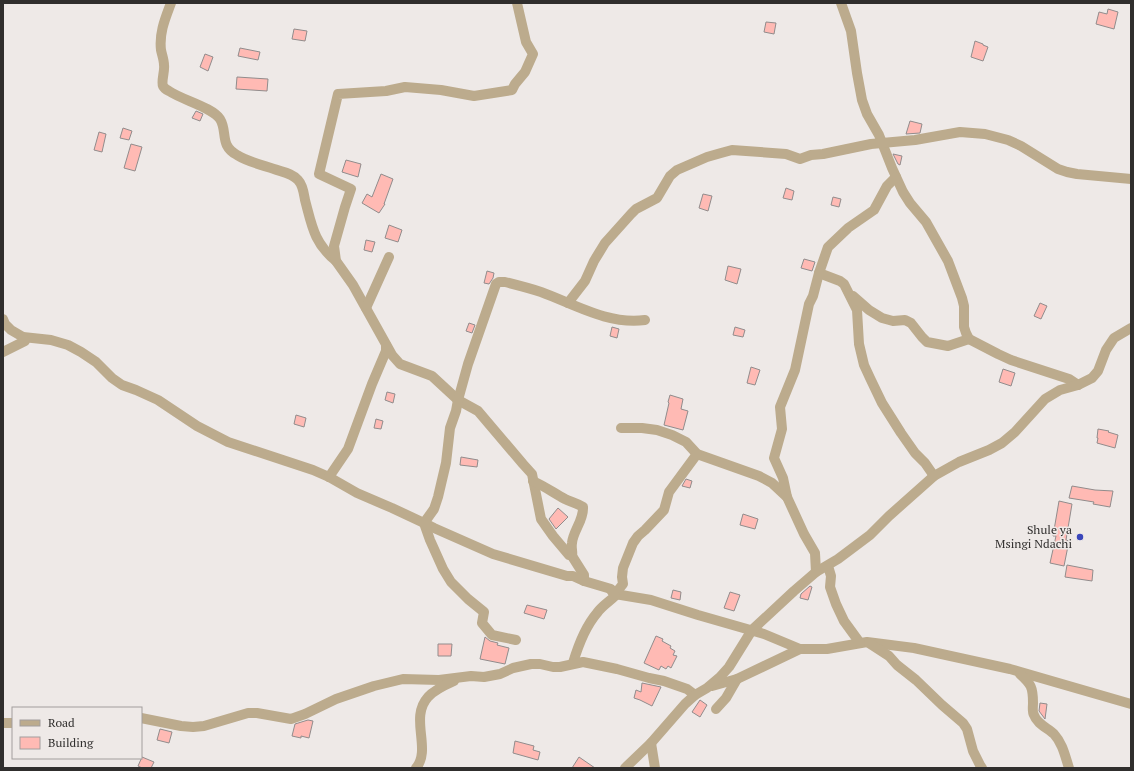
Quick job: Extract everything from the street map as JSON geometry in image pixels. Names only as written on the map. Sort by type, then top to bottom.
[{"type":"street","points":[[171,3],[163,25],[161,37],[161,52],[165,67],[162,81],[164,87],[180,97],[213,111],[220,119],[229,151],[238,156],[288,173],[299,181],[316,237],[321,246],[336,261],[353,285],[392,356],[400,364],[432,376],[458,400],[478,411],[532,474],[541,520],[569,555],[572,556],[584,575],[584,581]]},
{"type":"street","points":[[336,261],[334,246],[344,207],[351,189],[319,174],[338,94],[386,91],[404,87],[441,90],[474,96],[512,90],[525,72],[533,54],[526,42],[517,3]]},
{"type":"street","points":[[841,3],[851,31],[862,100],[867,114],[883,143],[888,159],[903,192],[926,222],[948,261],[962,298],[964,306],[964,327],[969,339],[1011,360],[1069,379],[1078,385]]},
{"type":"street","points":[[568,303],[584,281],[600,250],[611,236],[636,209],[657,198],[670,176],[677,170],[707,157],[732,150],[786,154],[800,159],[810,154],[823,154],[838,150],[883,143],[916,140],[960,132],[985,134],[1008,140],[1021,146],[1058,169],[1067,172],[1076,174],[1126,177],[1131,179]]},
{"type":"street","points":[[816,572],[814,553],[787,497],[783,478],[774,458],[782,429],[780,407],[795,370],[809,304],[813,296],[828,247],[848,228],[874,210],[887,186],[896,177]]},
{"type":"street","points":[[366,308],[389,257]]},
{"type":"street","points":[[819,273],[844,284],[857,310],[859,344],[864,365],[870,378],[882,403],[901,433],[934,476]]},
{"type":"street","points":[[424,523],[434,509],[438,497],[446,463],[450,428],[456,412],[468,364],[496,284],[499,282],[505,282],[540,292],[599,315],[619,320],[644,320]]},
{"type":"street","points":[[847,291],[869,310],[882,318],[893,321],[905,320],[911,323],[927,342],[948,346],[969,339]]},
{"type":"street","points":[[3,319],[5,324],[11,330],[23,337],[51,340],[68,345],[81,352],[96,362],[112,378],[122,385],[158,400],[197,426],[228,442],[313,470],[329,477],[357,493],[493,554],[567,576],[573,576],[613,592],[651,600],[752,630],[800,649],[827,649],[864,642],[931,651],[1018,672],[1131,704]]},
{"type":"street","points":[[626,768],[651,743],[685,704],[720,677],[729,667],[752,630],[794,591],[816,572],[828,566],[870,535],[934,476],[959,462],[1002,443],[1015,432],[1045,399],[1060,390],[1078,385],[1092,378],[1098,371],[1106,350],[1114,338],[1131,328]]},
{"type":"street","points":[[3,352],[26,341],[23,337]]},
{"type":"street","points":[[329,477],[348,449],[369,390],[386,351],[386,345]]},
{"type":"street","points":[[621,428],[657,430],[672,435],[686,442],[697,454],[759,476],[772,483],[787,497]]},
{"type":"street","points":[[613,592],[623,584],[623,568],[633,543],[664,510],[669,492],[697,454]]},
{"type":"street","points":[[533,481],[564,499],[583,507],[583,513],[574,532],[571,545],[573,552],[572,556]]},
{"type":"street","points":[[424,523],[443,569],[451,582],[484,612],[482,623],[492,635],[516,640]]},
{"type":"street","points":[[828,566],[830,587],[844,621],[864,642],[889,656],[963,723],[967,729],[973,751],[982,768]]},
{"type":"street","points":[[573,664],[581,639],[596,614],[615,596],[613,592]]},
{"type":"street","points":[[707,688],[738,679],[800,649]]},
{"type":"street","points":[[142,718],[193,727],[204,726],[248,713],[257,713],[291,719],[343,697],[374,686],[403,679],[438,680],[471,676],[484,677],[500,674],[513,668],[531,664],[560,667],[582,662],[590,662],[664,681],[687,689],[695,695]]},
{"type":"street","points":[[1018,672],[1030,683],[1033,696],[1034,717],[1054,734],[1060,742],[1069,768]]},
{"type":"street","points":[[416,768],[420,761],[422,752],[420,710],[423,703],[429,696],[460,678]]},
{"type":"street","points":[[716,709],[726,698],[738,679]]},
{"type":"street","points":[[651,743],[655,768]]},
{"type":"building","points":[[1108,9],[1118,12],[1114,29],[1096,24],[1099,12],[1107,14]]},
{"type":"building","points":[[766,22],[776,23],[774,34],[764,32]]},
{"type":"building","points":[[294,29],[307,31],[305,41],[292,39]]},
{"type":"building","points":[[975,41],[988,47],[983,61],[971,57]]},
{"type":"building","points":[[240,48],[260,52],[258,60],[238,56]]},
{"type":"building","points":[[205,54],[213,57],[208,71],[200,67]]},
{"type":"building","points":[[237,77],[268,79],[267,91],[236,89]]},
{"type":"building","points":[[196,111],[203,114],[200,121],[192,118]]},
{"type":"building","points":[[910,121],[922,124],[920,133],[906,134]]},
{"type":"building","points":[[123,128],[132,131],[129,140],[120,138]]},
{"type":"building","points":[[99,132],[106,134],[102,152],[94,150]]},
{"type":"building","points":[[131,144],[142,147],[135,171],[124,168]]},
{"type":"building","points":[[893,154],[902,156],[900,165],[898,164]]},
{"type":"building","points":[[346,160],[361,164],[358,177],[342,172]]},
{"type":"building","points":[[381,174],[393,179],[385,204],[379,213],[362,203],[367,194],[372,197]]},
{"type":"building","points":[[786,188],[794,191],[792,200],[783,198]]},
{"type":"building","points":[[703,194],[712,196],[708,211],[699,208]]},
{"type":"building","points":[[833,197],[841,199],[839,207],[831,205]]},
{"type":"building","points":[[389,225],[402,230],[398,242],[385,238]]},
{"type":"building","points":[[366,240],[375,242],[372,252],[364,250]]},
{"type":"building","points":[[804,259],[815,262],[812,271],[801,268]]},
{"type":"building","points":[[728,266],[741,269],[737,284],[725,280]]},
{"type":"building","points":[[487,271],[494,273],[489,284],[484,283]]},
{"type":"building","points":[[1040,303],[1047,306],[1041,319],[1034,316]]},
{"type":"building","points":[[469,323],[475,325],[472,333],[466,331]]},
{"type":"building","points":[[612,327],[619,329],[617,338],[610,336]]},
{"type":"building","points":[[735,327],[745,330],[743,337],[733,335]]},
{"type":"building","points":[[751,367],[760,370],[755,385],[747,383]]},
{"type":"building","points":[[1003,369],[1015,373],[1011,386],[999,382]]},
{"type":"building","points":[[387,392],[395,394],[393,403],[385,400]]},
{"type":"building","points":[[670,395],[683,399],[681,409],[688,411],[683,430],[664,425]]},
{"type":"building","points":[[296,415],[306,418],[304,427],[294,424]]},
{"type":"building","points":[[376,419],[383,421],[381,429],[374,428]]},
{"type":"building","points":[[1098,429],[1109,431],[1108,432],[1118,435],[1115,448],[1097,443]]},
{"type":"building","points":[[461,457],[478,460],[477,467],[460,465]]},
{"type":"building","points":[[686,479],[692,481],[690,488],[682,486]]},
{"type":"building","points":[[1072,486],[1113,491],[1110,507],[1093,504],[1094,502],[1069,498]]},
{"type":"building","points":[[1059,501],[1072,504],[1066,540],[1069,541],[1064,566],[1050,563],[1056,536],[1053,536]]},
{"type":"building","points":[[558,508],[568,517],[556,529],[549,519]]},
{"type":"building","points":[[743,514],[758,519],[755,529],[740,525]]},
{"type":"building","points":[[1067,565],[1093,570],[1092,581],[1065,577]]},
{"type":"building","points":[[810,586],[812,587],[808,600],[800,598],[801,594]]},
{"type":"building","points":[[673,590],[681,592],[680,600],[671,598]]},
{"type":"building","points":[[730,592],[740,595],[734,611],[724,608]]},
{"type":"building","points":[[527,605],[547,610],[544,619],[524,613]]},
{"type":"building","points":[[656,636],[663,639],[662,641],[671,646],[670,648],[675,651],[673,655],[677,656],[671,668],[668,666],[666,669],[661,666],[659,670],[644,663]]},
{"type":"building","points":[[485,637],[490,641],[498,643],[497,645],[509,648],[505,664],[480,659]]},
{"type":"building","points":[[438,644],[452,644],[451,656],[438,656]]},
{"type":"building","points":[[642,683],[661,687],[652,706],[634,698],[636,690],[641,692]]},
{"type":"building","points":[[700,700],[707,705],[700,717],[692,712]]},
{"type":"building","points":[[1040,703],[1047,704],[1045,719],[1039,711]]},
{"type":"building","points":[[308,720],[313,721],[309,738],[292,736],[295,724]]},
{"type":"building","points":[[160,729],[172,732],[169,743],[157,740]]},
{"type":"building","points":[[515,741],[534,746],[533,750],[540,752],[538,760],[513,753]]},
{"type":"building","points":[[142,757],[154,762],[151,768],[142,768],[138,766]]},
{"type":"building","points":[[579,757],[595,768],[572,768]]},
{"type":"place","name":"Shule ya Msingi Ndachi","points":[[1080,537]]}]
